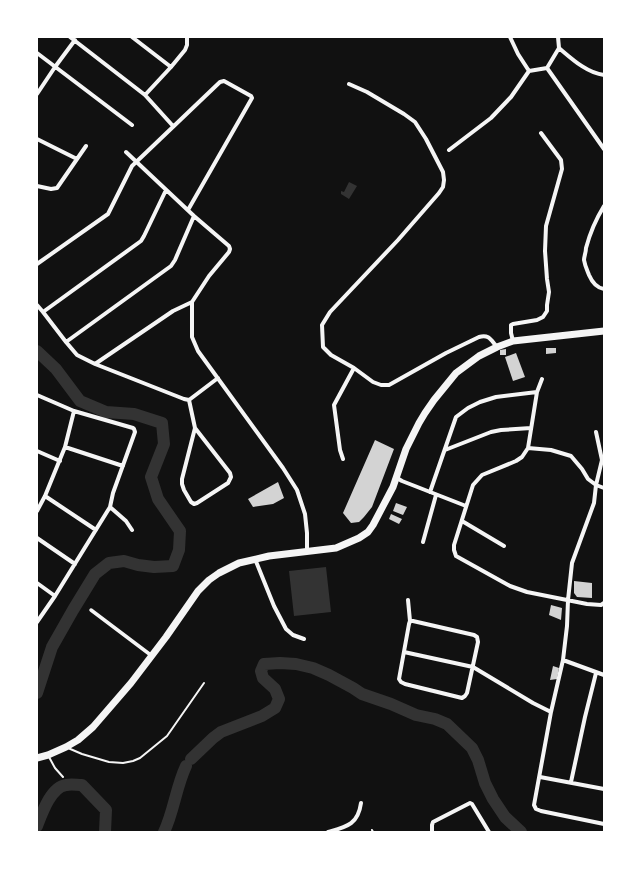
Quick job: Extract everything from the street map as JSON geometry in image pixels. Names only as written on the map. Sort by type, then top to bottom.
[{"type":"main road","points":[[37,758],[66,747],[78,740],[93,727],[131,683],[198,591],[209,580],[239,563],[269,556],[336,548],[359,538],[368,532],[380,513],[393,487],[406,449],[419,423],[434,400],[456,373],[479,356],[513,341],[604,331]]},
{"type":"street","points":[[70,37],[145,95],[173,126]]},
{"type":"street","points":[[132,37],[171,67]]},
{"type":"street","points":[[145,95],[186,50],[187,37]]},
{"type":"street","points":[[510,37],[518,54],[529,71]]},
{"type":"street","points":[[449,150],[491,118],[511,97],[529,71],[547,68],[559,48],[558,37]]},
{"type":"street","points":[[37,94],[75,40]]},
{"type":"street","points":[[559,48],[592,72],[604,75]]},
{"type":"street","points":[[37,53],[132,125]]},
{"type":"street","points":[[547,68],[604,149]]},
{"type":"street","points":[[37,264],[108,214],[128,173],[136,161],[220,82],[224,81],[252,98],[188,210]]},
{"type":"street","points":[[349,84],[367,92],[415,122],[434,154],[443,172],[444,180],[443,187],[439,193],[398,240],[330,312],[322,325],[323,347],[331,355],[354,368],[373,382],[381,385],[389,385],[479,337],[488,337],[497,347]]},
{"type":"street","points":[[513,341],[511,325],[538,320],[543,317],[546,311],[549,292],[546,279],[546,226],[562,169],[561,160],[541,133]]},
{"type":"street","points":[[37,139],[77,159]]},
{"type":"street","points":[[37,186],[51,189],[57,188],[86,146]]},
{"type":"street","points":[[95,364],[173,311],[192,302],[209,276],[230,249],[229,246],[194,216],[126,152]]},
{"type":"street","points":[[44,312],[141,241],[166,190]]},
{"type":"street","points":[[604,206],[589,236],[584,259],[590,278],[599,288],[604,289]]},
{"type":"street","points":[[66,342],[171,266],[176,260],[194,216]]},
{"type":"street","points":[[192,302],[192,337],[198,350],[283,468],[296,490],[305,514],[307,552]]},
{"type":"street","points":[[37,306],[44,312],[77,355],[95,364],[189,400]]},
{"type":"street","points":[[343,459],[340,450],[334,405],[354,368]]},
{"type":"street","points":[[189,400],[218,378]]},
{"type":"street","points":[[542,379],[538,392],[528,448],[522,457],[482,475],[473,485],[454,545],[454,550],[456,556],[510,586],[527,592],[594,605],[604,604]]},
{"type":"street","points":[[430,492],[456,417],[468,408],[496,397],[538,392]]},
{"type":"street","points":[[37,394],[74,411],[134,429],[110,507],[55,596],[37,622]]},
{"type":"street","points":[[189,400],[195,428],[231,476],[228,483],[194,504],[191,502],[184,490],[182,479],[195,428]]},
{"type":"street","points":[[37,511],[60,461],[74,411]]},
{"type":"street","points":[[445,450],[491,432],[531,428]]},
{"type":"street","points":[[596,432],[602,460],[596,485],[594,503],[572,563],[563,660],[551,712],[534,805],[536,809],[541,811],[604,824]]},
{"type":"street","points":[[65,447],[123,466]]},
{"type":"street","points":[[528,448],[551,450],[571,456],[588,479],[596,485],[604,488]]},
{"type":"street","points":[[37,451],[60,461]]},
{"type":"street","points":[[397,478],[466,506]]},
{"type":"street","points":[[423,542],[436,495]]},
{"type":"street","points":[[45,496],[96,530]]},
{"type":"street","points":[[110,507],[126,521],[132,530]]},
{"type":"street","points":[[462,521],[504,546]]},
{"type":"street","points":[[37,538],[75,564]]},
{"type":"street","points":[[255,559],[274,606],[286,629],[294,635],[304,639]]},
{"type":"street","points":[[37,583],[55,596]]},
{"type":"street","points":[[408,600],[410,621],[399,679],[405,684],[462,698],[465,696],[473,667],[478,642],[477,637],[413,620],[410,621]]},
{"type":"street","points":[[91,610],[152,656]]},
{"type":"street","points":[[404,652],[473,667],[551,712]]},
{"type":"street","points":[[563,660],[604,675]]},
{"type":"street","points":[[571,782],[584,717],[596,673]]},
{"type":"street","points":[[540,777],[604,787]]},
{"type":"street","points":[[328,832],[347,826],[353,821],[360,813],[361,803]]},
{"type":"street","points":[[432,832],[433,822],[467,803],[472,804],[489,832]]},
{"type":"lane","points":[[66,747],[82,754],[109,762],[123,763],[140,758],[167,736],[204,683]]},
{"type":"lane","points":[[48,755],[54,768],[63,777]]},
{"type":"shaded area","points":[[349,182],[357,186],[349,199],[341,194],[341,191],[344,192]]},
{"type":"shaded area","points":[[326,567],[331,612],[294,616],[289,571]]},
{"type":"building","points":[[546,348],[556,348],[556,353],[546,354]]},
{"type":"building","points":[[506,349],[506,355],[500,355],[500,350]]},
{"type":"building","points":[[516,353],[525,377],[513,381],[505,357]]},
{"type":"building","points":[[375,440],[394,449],[372,507],[359,522],[351,523],[343,513]]},
{"type":"building","points":[[278,482],[284,498],[273,504],[253,507],[248,499]]},
{"type":"building","points":[[396,503],[407,507],[403,515],[393,511]]},
{"type":"building","points":[[391,514],[402,519],[399,524],[389,519]]},
{"type":"building","points":[[574,581],[592,583],[592,598],[577,597],[574,593]]},
{"type":"building","points":[[551,605],[562,608],[561,620],[549,615]]},
{"type":"building","points":[[553,666],[559,668],[557,679],[550,680]]},
{"type":"waterway","points":[[37,351],[56,369],[80,401],[106,412],[134,414],[162,423],[164,444],[151,477],[158,499],[180,531],[179,550],[173,566],[154,567],[124,561],[109,563],[95,574],[52,647],[37,693]]},
{"type":"waterway","points":[[191,759],[221,732],[262,716],[275,708],[279,699],[275,689],[263,678],[261,671],[264,664],[296,664],[313,668],[329,675],[362,694],[416,715],[435,719],[447,724],[472,748],[478,760],[485,783],[493,799],[505,817],[521,832]]},
{"type":"waterway","points":[[164,832],[186,766]]},
{"type":"waterway","points":[[37,826],[48,801],[56,790],[66,785],[82,785],[106,810],[105,832]]}]
